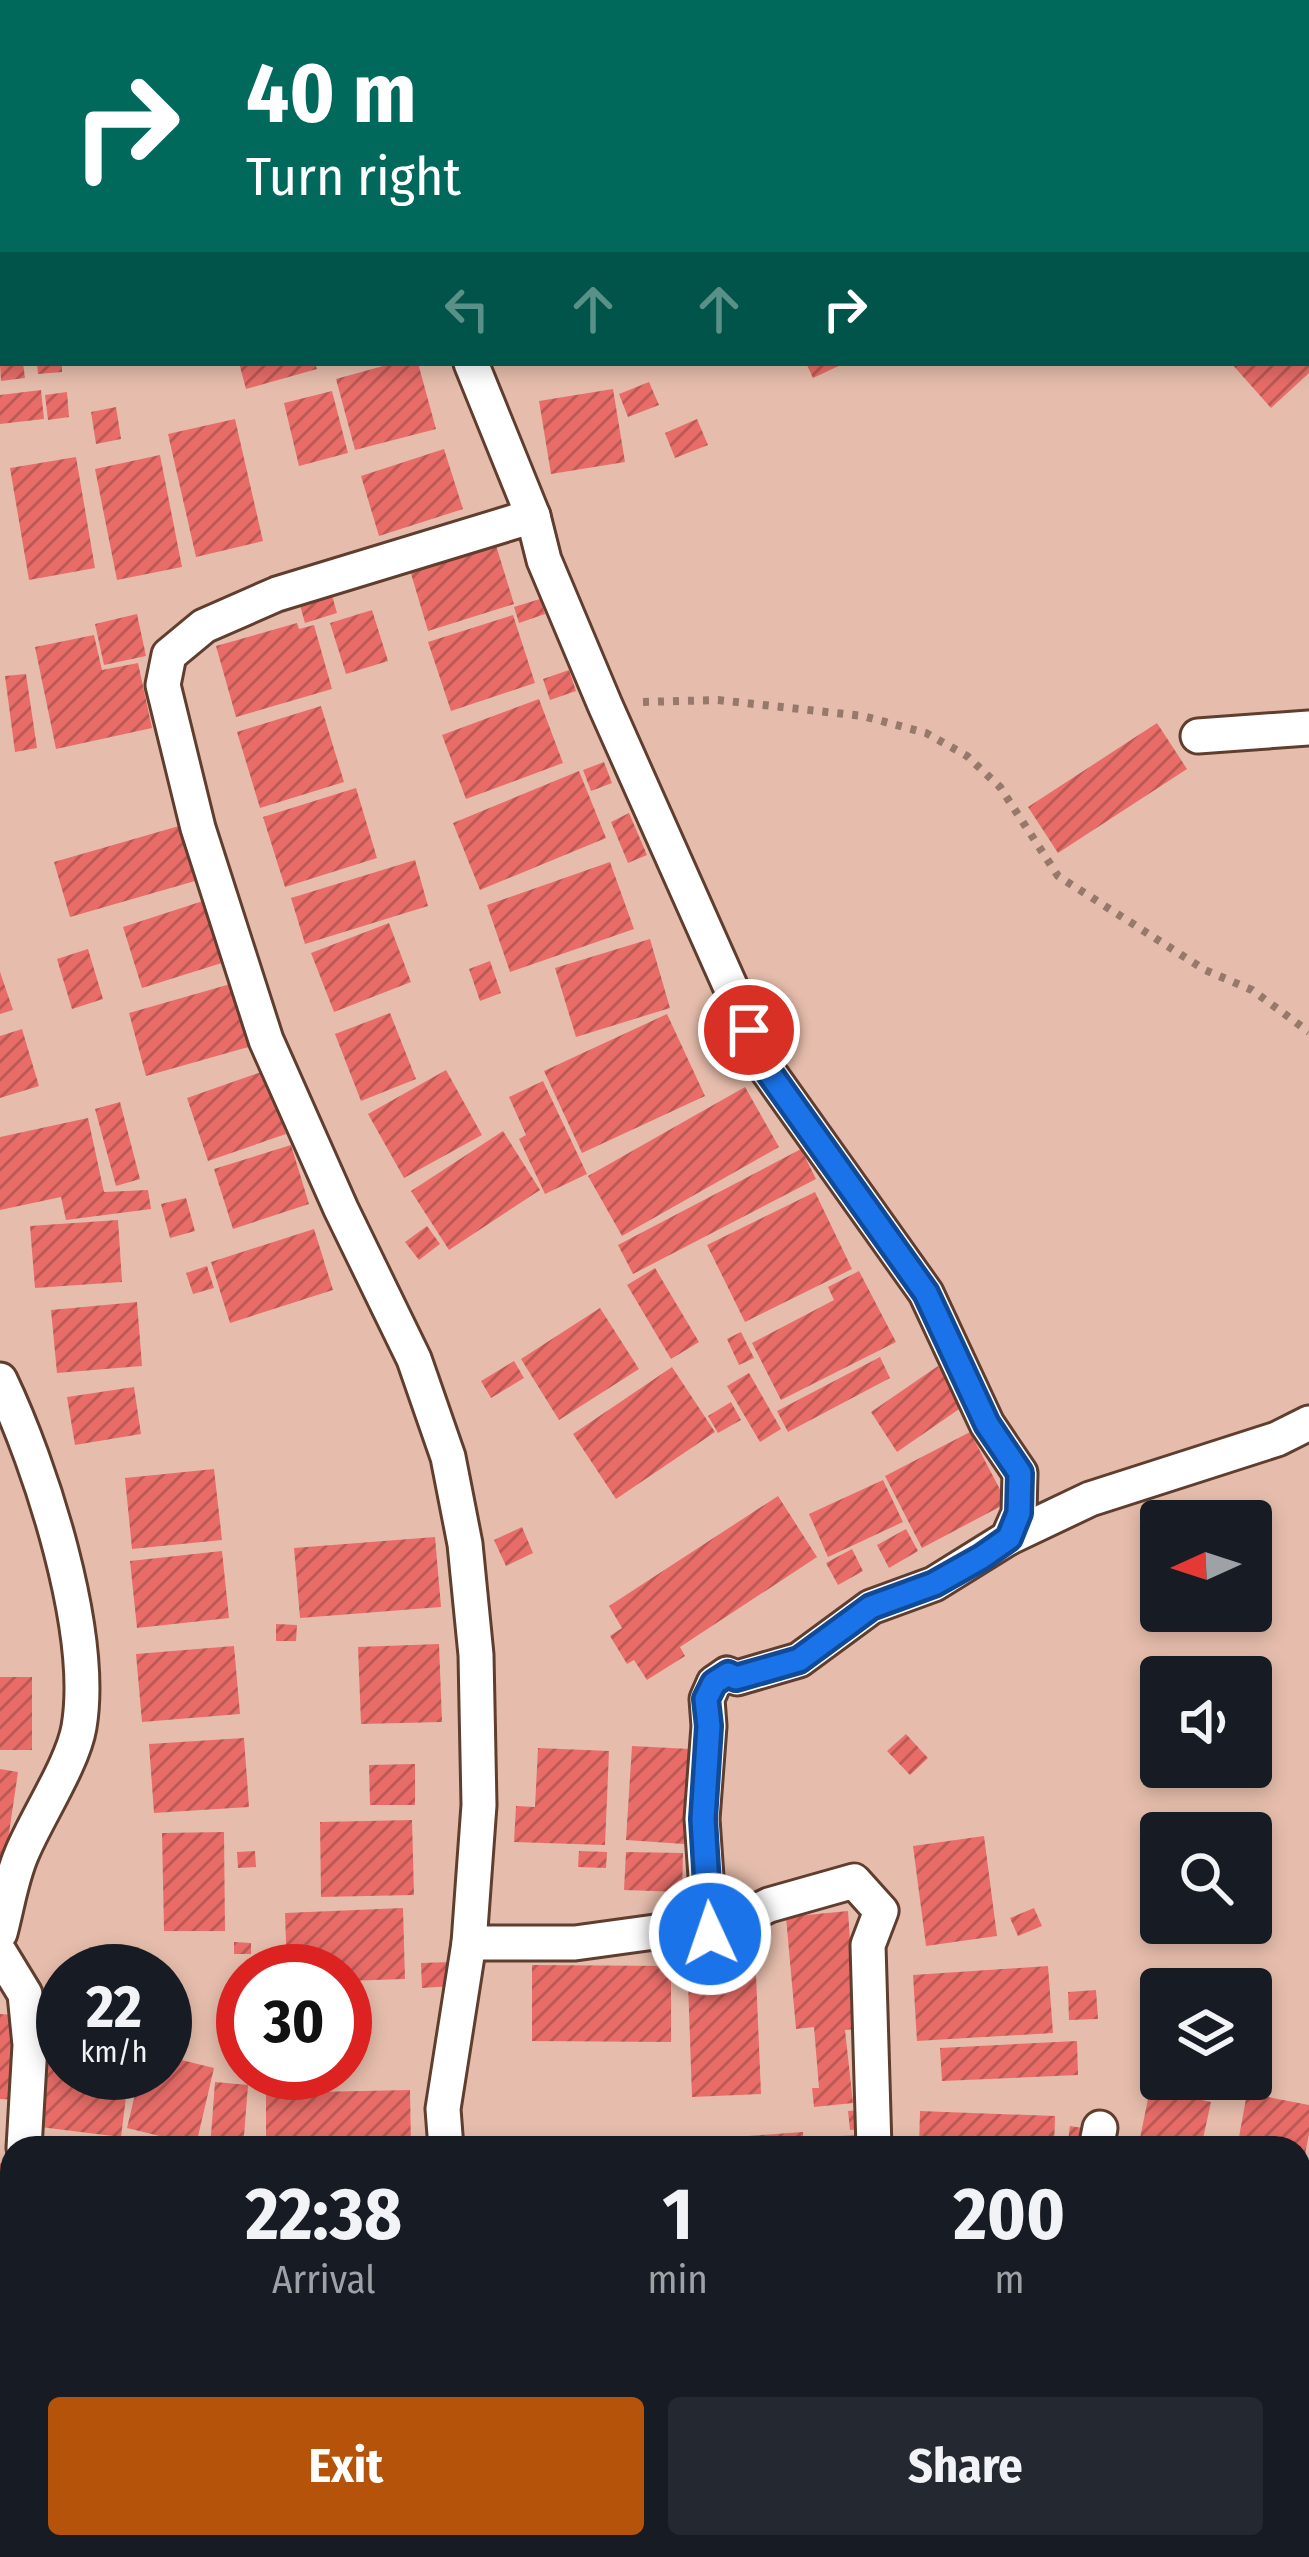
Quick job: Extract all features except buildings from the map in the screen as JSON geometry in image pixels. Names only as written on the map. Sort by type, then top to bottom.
[{"type":"street","points":[[472,366],[533,516],[544,560],[768,1071],[926,1293],[987,1424],[1020,1473],[1019,1513],[1009,1538]]},
{"type":"street","points":[[445,2136],[443,2109],[469,1942],[479,1804],[476,1655],[465,1544],[448,1457],[414,1359],[266,1040],[198,828],[163,686],[169,655],[204,626],[277,594],[533,516]]},
{"type":"street","points":[[1198,736],[1309,728]]},
{"type":"street","points":[[0,1380],[15,1411],[70,1580],[82,1676],[79,1731],[20,1858],[0,1933]]},
{"type":"street","points":[[710,1934],[703,1819],[709,1726],[706,1699],[714,1683],[728,1674],[736,1678],[799,1660],[871,1607],[934,1584],[1009,1538],[1090,1499],[1276,1439],[1309,1423]]},
{"type":"street","points":[[469,1942],[574,1943],[662,1931],[710,1934],[769,1905],[854,1881],[881,1911],[868,1945],[874,2136]]},
{"type":"street","points":[[0,1953],[25,1994],[30,2045],[25,2136]]},
{"type":"path","points":[[605,705],[718,700],[863,716],[926,733],[967,756],[1000,788],[1058,876],[1205,970],[1252,990],[1309,1032]]},
{"type":"route","points":[[710,1934],[703,1819],[709,1726],[706,1699],[714,1683],[728,1674],[736,1678],[799,1660],[871,1607],[934,1584],[982,1557],[1009,1538],[1019,1513],[1020,1473],[987,1424],[926,1293],[768,1071],[749,1030]]}]
